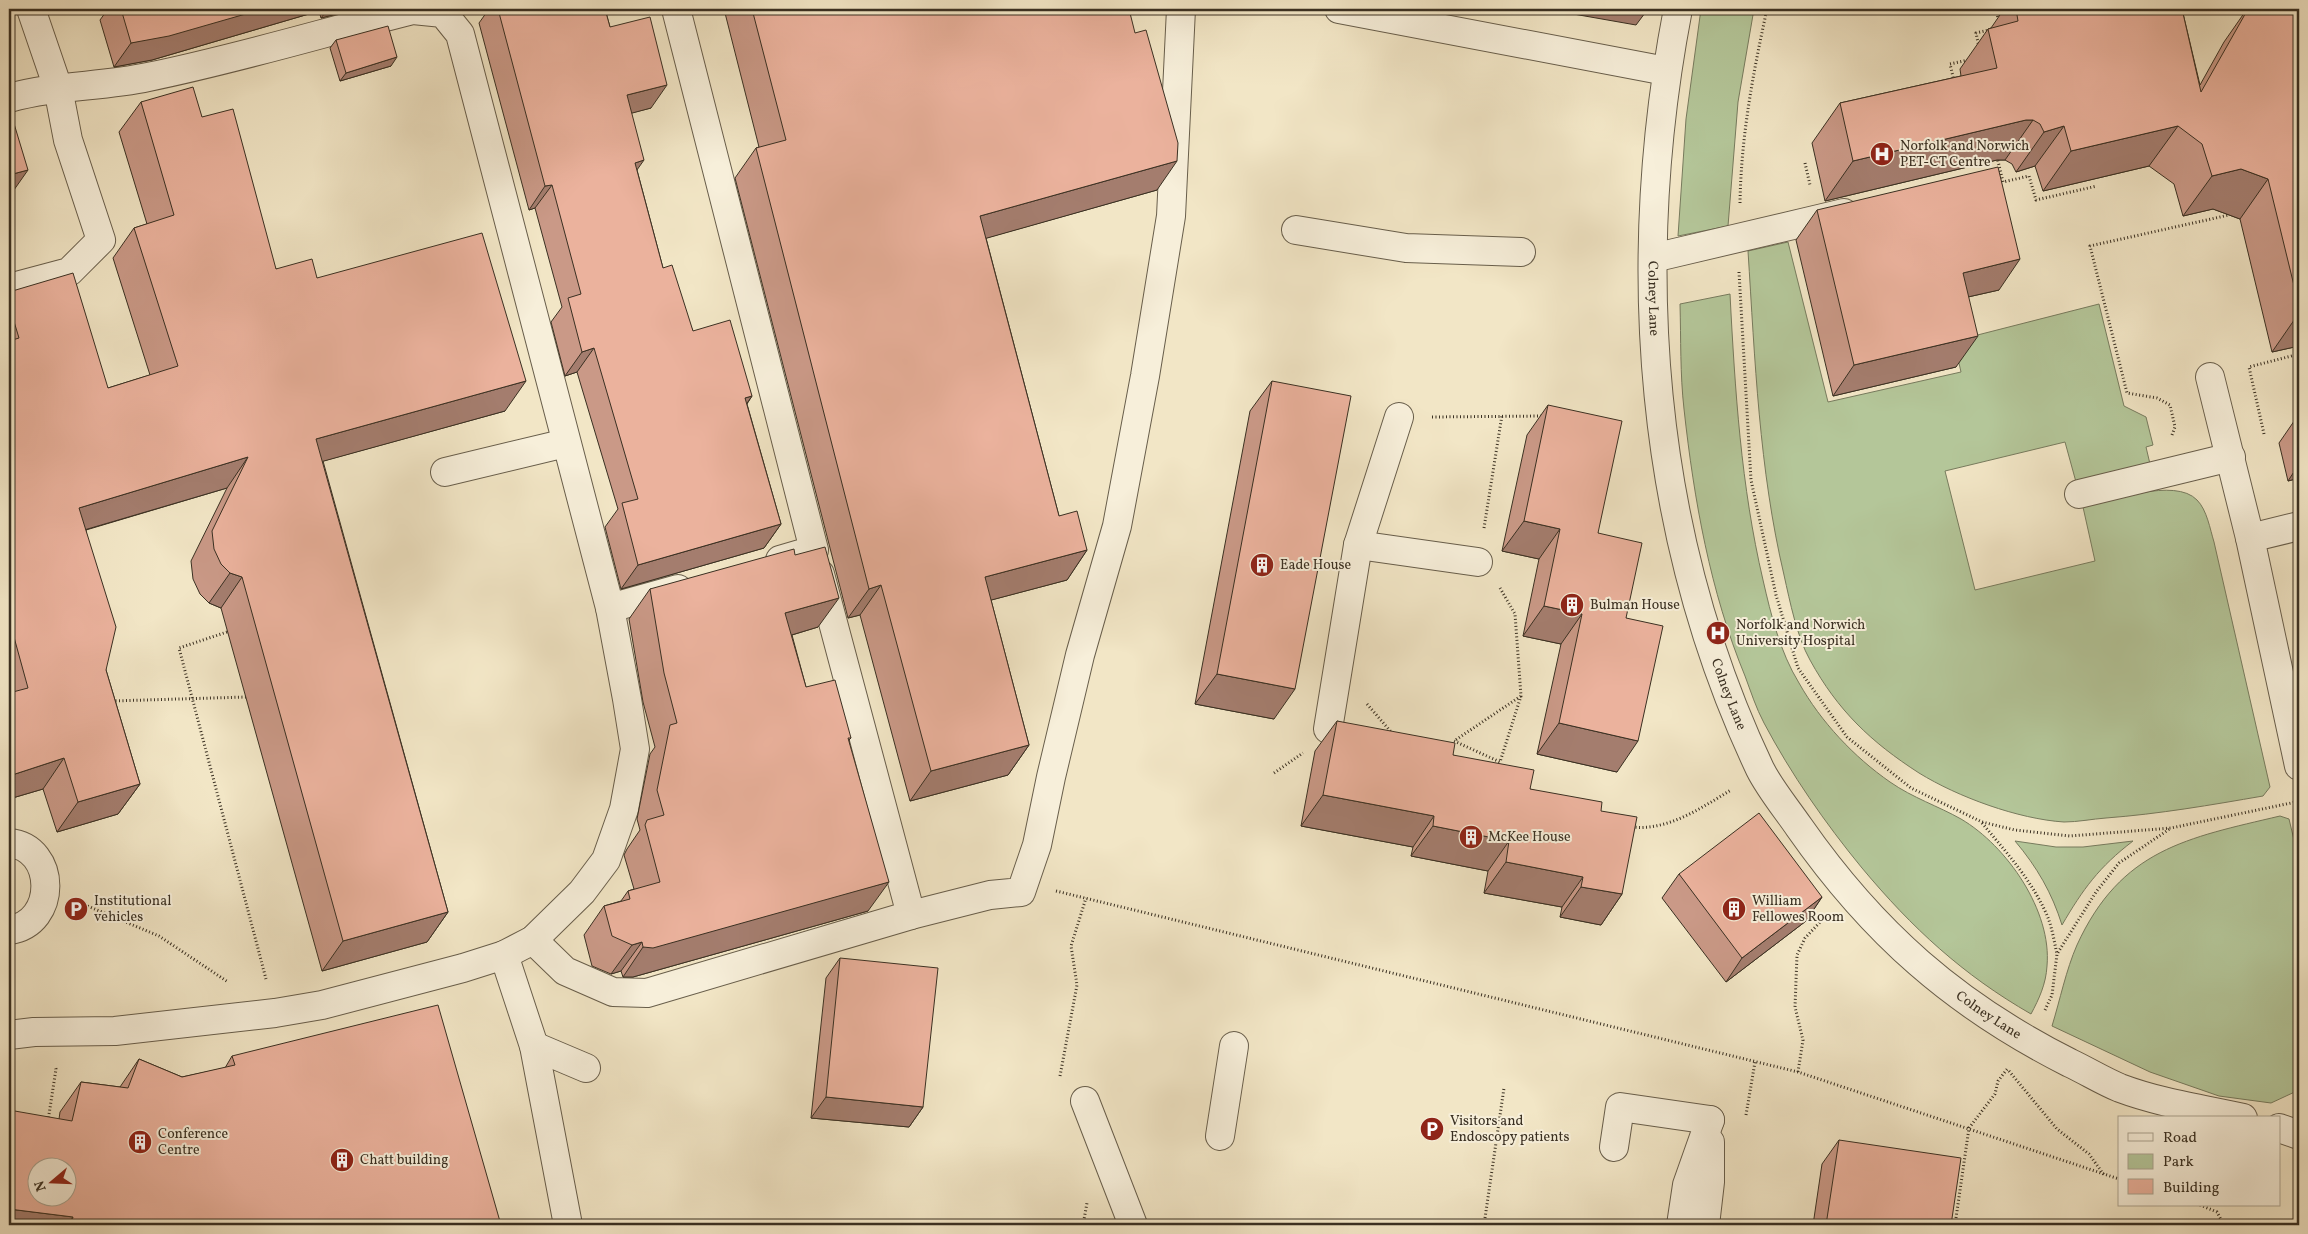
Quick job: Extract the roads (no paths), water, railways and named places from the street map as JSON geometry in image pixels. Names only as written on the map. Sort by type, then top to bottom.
[{"type":"street","points":[[9,288],[69,272],[101,240],[68,140],[58,88],[31,9]]},
{"type":"street","points":[[675,9],[910,915]]},
{"type":"street","points":[[533,940],[565,971],[613,992],[647,992],[910,915],[990,895],[1021,892],[1037,845],[1078,664],[1117,526],[1171,216],[1181,9]]},
{"type":"street","points":[[1340,9],[1666,71]]},
{"type":"street","name":"Colney Lane","points":[[1678,9],[1666,71],[1656,190],[1652,297],[1655,369],[1664,438],[1682,546],[1713,656],[1761,772],[1811,844],[1877,924],[1930,975],[1990,1019],[2029,1042],[2118,1087],[2160,1101],[2233,1116]]},
{"type":"street","points":[[9,98],[58,88],[98,85],[148,77],[413,10],[447,11],[460,34],[610,608],[635,750],[624,809],[606,860],[582,892],[533,940],[504,955],[322,1005],[275,1013],[115,1031],[34,1032],[9,1035]]},
{"type":"street","points":[[1653,258],[1867,208]]},
{"type":"street","points":[[1296,230],[1406,248],[1521,252]]},
{"type":"street","points":[[2210,377],[2250,538],[2299,766]]},
{"type":"street","points":[[1328,729],[1358,545],[1399,417]]},
{"type":"street","points":[[445,472],[566,443]]},
{"type":"street","points":[[2079,494],[2231,457]]},
{"type":"street","points":[[2250,538],[2299,526]]},
{"type":"street","points":[[1358,545],[1478,562]]},
{"type":"street","points":[[758,566],[814,550]]},
{"type":"street","points":[[610,608],[703,582]]},
{"type":"street","points":[[9,843],[27,849],[38,859],[45,873],[45,902],[38,914],[28,924],[9,930]]},
{"type":"street","points":[[504,955],[534,1046],[568,1225]]},
{"type":"street","points":[[534,1046],[586,1068]]},
{"type":"street","points":[[1220,1136],[1234,1046]]},
{"type":"street","points":[[1085,1101],[1133,1225]]},
{"type":"street","points":[[1614,1147],[1620,1107],[1710,1120]]},
{"type":"street","points":[[1681,1225],[1687,1185],[1710,1120]]},
{"type":"street","points":[[1704,1225],[1710,1182],[1710,1120]]},
{"type":"street","points":[[2280,1128],[2299,1135]]},
{"type":"place","name":"Norfolk and Norwich PET-CT Centre","points":[[1882,154]]},
{"type":"place","name":"Eade House","points":[[1262,565]]},
{"type":"place","name":"Bulman House","points":[[1572,605]]},
{"type":"place","name":"Norfolk and Norwich University Hospital","points":[[1718,633]]},
{"type":"place","name":"McKee House","points":[[1471,837]]},
{"type":"place","name":"Institutional vehicles","points":[[76,909]]},
{"type":"place","name":"William Fellowes Room","points":[[1734,909]]},
{"type":"place","name":"Visitors and Endoscopy patients","points":[[1432,1129]]},
{"type":"place","name":"Conference Centre","points":[[140,1142]]},
{"type":"place","name":"Chatt building","points":[[342,1160]]}]
